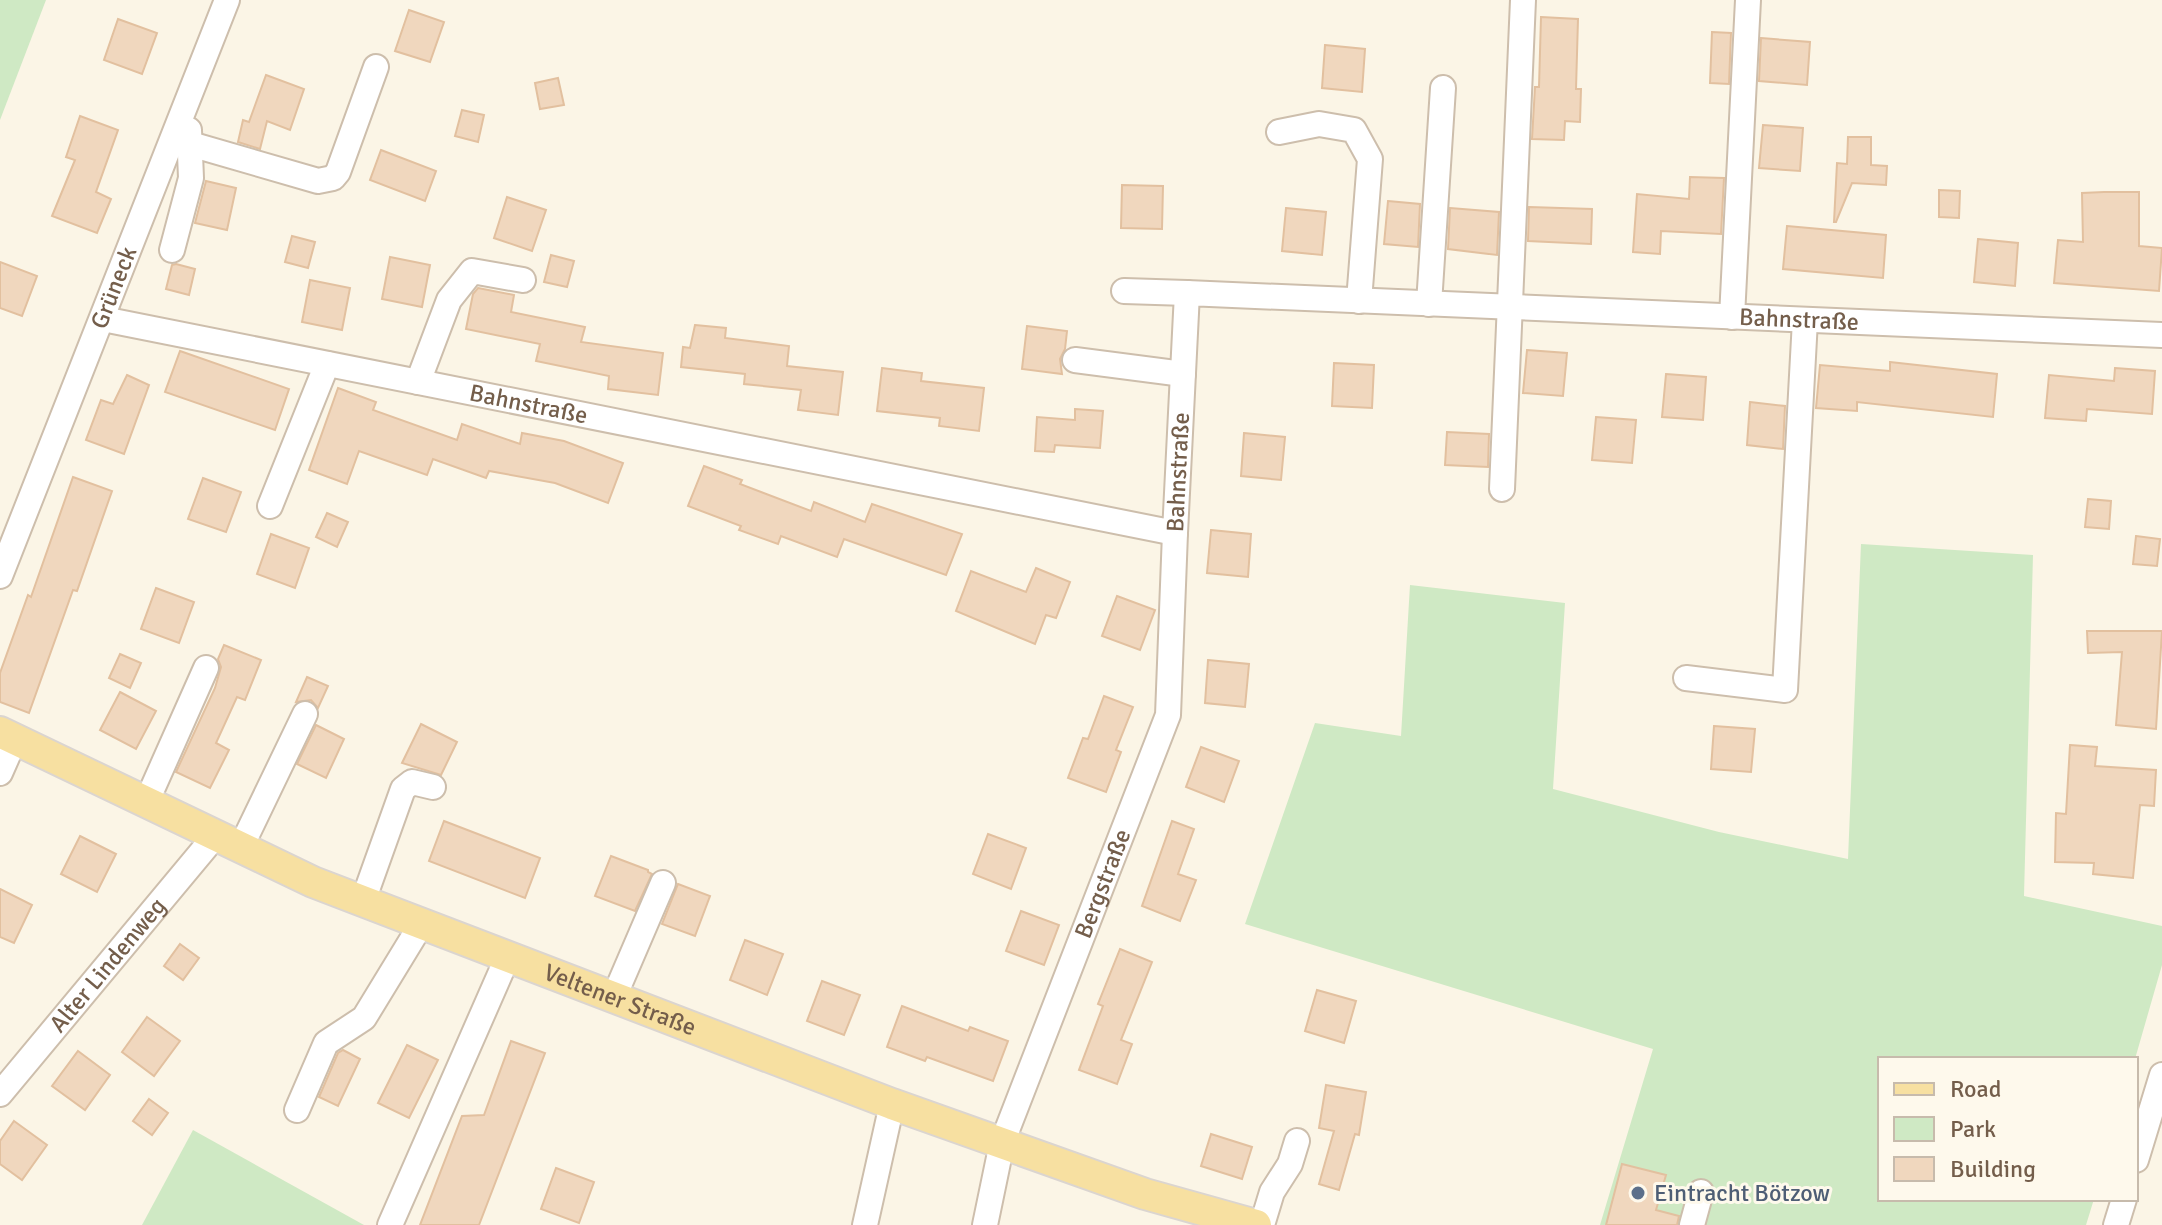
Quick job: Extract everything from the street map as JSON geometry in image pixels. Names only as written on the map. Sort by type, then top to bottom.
[{"type":"main road","name":"Veltener Straße","points":[[7,735],[313,882],[892,1104],[1145,1194],[1259,1225]]},
{"type":"street","name":"Grüneck","points":[[0,576],[103,319],[181,142],[188,100],[227,0]]},
{"type":"street","points":[[1502,489],[1523,0]]},
{"type":"street","points":[[1732,317],[1748,0]]},
{"type":"street","points":[[181,142],[327,181],[338,172],[376,67]]},
{"type":"street","points":[[1429,304],[1443,88]]},
{"type":"street","points":[[1279,132],[1319,124],[1354,130],[1370,159],[1359,301]]},
{"type":"street","points":[[172,250],[191,178],[181,142]]},
{"type":"street","points":[[418,382],[449,300],[472,271],[523,280]]},
{"type":"street","points":[[1124,291],[1187,293]]},
{"type":"street","name":"Bahnstraße","points":[[103,319],[1175,533],[1187,293],[2162,335]]},
{"type":"street","points":[[1686,678],[1785,690],[1805,320]]},
{"type":"street","points":[[1075,360],[1183,374]]},
{"type":"street","points":[[270,506],[327,364]]},
{"type":"street","name":"Bergstraße","points":[[985,1225],[1002,1143],[1168,715],[1175,533]]},
{"type":"street","points":[[146,803],[206,668]]},
{"type":"street","name":"Alter Lindenweg","points":[[0,1094],[228,842],[305,714]]},
{"type":"street","points":[[0,773],[7,735]]},
{"type":"street","points":[[363,901],[403,789],[412,782],[433,787]]},
{"type":"street","points":[[614,997],[663,883]]},
{"type":"street","points":[[297,1110],[326,1043],[364,1018],[422,923]]},
{"type":"street","points":[[390,1225],[508,956]]},
{"type":"street","points":[[2138,1153],[2162,1075]]},
{"type":"street","points":[[865,1225],[892,1104]]},
{"type":"street","points":[[1259,1225],[1272,1192],[1290,1164],[1297,1141]]},
{"type":"street","points":[[1692,1225],[1701,1192]]},
{"type":"street","points":[[2116,1225],[2123,1201]]},
{"type":"green space","points":[[0,0],[46,0],[0,120]]},
{"type":"green space","points":[[1861,544],[2033,555],[2024,896],[2162,926],[2162,965],[2136,1057],[1878,1057],[1878,1201],[2093,1201],[2086,1225],[1600,1225],[1653,1049],[1245,924],[1315,723],[1401,736],[1410,585],[1565,603],[1553,789],[1719,832],[1848,859]]},
{"type":"green space","points":[[193,1130],[364,1225],[142,1225]]},
{"type":"building","points":[[409,10],[444,22],[430,62],[395,51]]},
{"type":"building","points":[[1541,17],[1578,19],[1576,89],[1581,89],[1580,122],[1565,121],[1564,140],[1532,139],[1535,87],[1539,87]]},
{"type":"building","points":[[118,19],[157,33],[142,74],[104,60]]},
{"type":"building","points":[[1712,32],[1731,33],[1729,84],[1710,83]]},
{"type":"building","points":[[1761,38],[1810,42],[1807,85],[1759,81]]},
{"type":"building","points":[[1325,45],[1365,49],[1362,92],[1322,88]]},
{"type":"building","points":[[266,75],[304,89],[290,130],[267,121],[260,149],[238,142],[243,120],[249,122]]},
{"type":"building","points":[[558,78],[564,105],[540,109],[535,83]]},
{"type":"building","points":[[462,110],[484,115],[478,142],[455,136]]},
{"type":"building","points":[[80,116],[118,130],[96,192],[111,199],[97,233],[52,216],[75,160],[66,157]]},
{"type":"building","points":[[1763,125],[1803,128],[1800,171],[1759,168]]},
{"type":"building","points":[[1848,137],[1871,137],[1871,165],[1887,166],[1886,185],[1852,183],[1834,222],[1837,163],[1847,164]]},
{"type":"building","points":[[381,150],[436,171],[425,201],[370,180]]},
{"type":"building","points":[[1690,177],[1724,178],[1721,234],[1661,231],[1660,254],[1633,252],[1637,194],[1689,199]]},
{"type":"building","points":[[206,181],[236,188],[227,230],[195,223]]},
{"type":"building","points":[[1122,185],[1163,186],[1162,229],[1121,228]]},
{"type":"building","points":[[1939,190],[1960,191],[1959,218],[1939,217]]},
{"type":"building","points":[[2139,192],[2139,246],[2162,248],[2159,291],[2054,283],[2058,240],[2083,242],[2082,193]]},
{"type":"building","points":[[507,197],[546,210],[532,251],[494,238]]},
{"type":"building","points":[[1388,201],[1420,204],[1418,247],[1384,244]]},
{"type":"building","points":[[1529,207],[1592,209],[1591,244],[1528,241]]},
{"type":"building","points":[[1286,208],[1326,212],[1322,255],[1282,251]]},
{"type":"building","points":[[1450,208],[1499,212],[1497,255],[1448,249]]},
{"type":"building","points":[[1787,226],[1886,235],[1883,278],[1783,269]]},
{"type":"building","points":[[292,236],[315,242],[308,268],[285,262]]},
{"type":"building","points":[[1978,239],[2018,243],[2015,286],[1974,282]]},
{"type":"building","points":[[551,255],[574,261],[567,287],[544,282]]},
{"type":"building","points":[[390,257],[430,265],[422,307],[382,299]]},
{"type":"building","points":[[0,262],[37,276],[22,316],[0,308]]},
{"type":"building","points":[[172,265],[195,269],[189,295],[166,289]]},
{"type":"building","points":[[310,280],[350,288],[342,330],[302,322]]},
{"type":"building","points":[[478,288],[514,295],[511,312],[585,327],[581,342],[663,353],[658,395],[608,389],[609,376],[536,361],[540,344],[466,329],[473,294]]},
{"type":"building","points":[[695,325],[726,328],[725,338],[789,346],[787,366],[843,372],[838,415],[798,410],[801,390],[744,384],[745,374],[681,367],[683,347],[690,348]]},
{"type":"building","points":[[1027,326],[1067,331],[1065,349],[1060,359],[1062,374],[1022,369]]},
{"type":"building","points":[[1527,350],[1567,353],[1563,396],[1523,393]]},
{"type":"building","points":[[180,351],[289,389],[275,430],[165,392]]},
{"type":"building","points":[[1890,362],[1997,374],[1993,417],[1857,402],[1857,411],[1816,408],[1820,365],[1890,371]]},
{"type":"building","points":[[1334,363],[1374,365],[1372,408],[1332,406]]},
{"type":"building","points":[[882,368],[922,373],[921,381],[984,388],[979,431],[939,426],[940,418],[877,411]]},
{"type":"building","points":[[2115,368],[2155,371],[2152,414],[2087,409],[2086,421],[2045,418],[2049,375],[2114,381]]},
{"type":"building","points":[[1666,374],[1706,377],[1703,420],[1662,417]]},
{"type":"building","points":[[127,375],[149,385],[124,454],[86,440],[101,400],[113,404]]},
{"type":"building","points":[[338,388],[376,402],[373,410],[457,440],[462,424],[520,444],[522,433],[564,441],[623,463],[608,503],[555,483],[489,471],[486,478],[433,459],[427,475],[359,451],[347,484],[309,470]]},
{"type":"building","points":[[1750,402],[1785,406],[1783,449],[1747,445]]},
{"type":"building","points":[[1075,409],[1103,411],[1100,448],[1055,445],[1054,452],[1035,451],[1037,417],[1075,420]]},
{"type":"building","points":[[1596,417],[1636,420],[1632,463],[1592,460]]},
{"type":"building","points":[[1447,432],[1489,434],[1488,467],[1445,465]]},
{"type":"building","points":[[1244,433],[1285,437],[1281,480],[1241,476]]},
{"type":"building","points":[[704,466],[742,480],[740,484],[811,511],[814,502],[865,522],[872,504],[962,534],[946,575],[844,539],[837,557],[781,536],[778,544],[688,506]]},
{"type":"building","points":[[73,477],[112,491],[29,713],[0,702],[0,673],[28,595],[31,597]]},
{"type":"building","points":[[203,478],[241,492],[226,532],[188,519]]},
{"type":"building","points":[[2088,499],[2111,501],[2109,529],[2085,527]]},
{"type":"building","points":[[327,513],[348,522],[337,547],[316,537]]},
{"type":"building","points":[[1211,530],[1251,534],[1248,577],[1207,573]]},
{"type":"building","points":[[271,534],[309,548],[295,588],[257,574]]},
{"type":"building","points":[[2136,536],[2160,539],[2157,566],[2133,564]]},
{"type":"building","points":[[1036,568],[1070,582],[1056,618],[1046,615],[1035,644],[956,611],[971,571],[1026,592]]},
{"type":"building","points":[[156,588],[194,602],[179,643],[141,629]]},
{"type":"building","points":[[1117,596],[1155,610],[1140,650],[1102,636]]},
{"type":"building","points":[[2087,631],[2162,631],[2156,729],[2116,725],[2122,652],[2088,653]]},
{"type":"building","points":[[224,645],[261,660],[245,700],[237,697],[216,743],[229,750],[210,788],[176,772],[215,688],[221,667],[218,659]]},
{"type":"building","points":[[120,654],[141,663],[130,688],[109,678]]},
{"type":"building","points":[[1208,660],[1249,664],[1245,707],[1205,703]]},
{"type":"building","points":[[307,677],[328,686],[318,708],[311,700],[296,702]]},
{"type":"building","points":[[120,692],[156,711],[136,749],[100,730]]},
{"type":"building","points":[[1104,696],[1133,707],[1116,750],[1121,752],[1106,792],[1068,778],[1083,738],[1088,739]]},
{"type":"building","points":[[421,724],[457,742],[441,775],[402,763]]},
{"type":"building","points":[[316,725],[344,739],[326,778],[297,764]]},
{"type":"building","points":[[1714,726],[1755,729],[1751,772],[1711,769]]},
{"type":"building","points":[[2070,745],[2097,747],[2095,766],[2156,770],[2154,806],[2140,805],[2133,878],[2093,874],[2094,863],[2055,862],[2056,813],[2066,814]]},
{"type":"building","points":[[1201,747],[1239,761],[1224,802],[1186,787]]},
{"type":"building","points":[[444,821],[540,858],[525,898],[429,861]]},
{"type":"building","points":[[1172,821],[1194,829],[1178,874],[1196,880],[1180,921],[1142,906]]},
{"type":"building","points":[[988,834],[1026,848],[1011,889],[973,874]]},
{"type":"building","points":[[80,836],[116,854],[97,892],[61,874]]},
{"type":"building","points":[[611,856],[652,874],[635,911],[595,896]]},
{"type":"building","points":[[678,884],[710,896],[695,936],[662,924]]},
{"type":"building","points":[[0,889],[32,905],[14,943],[0,937]]},
{"type":"building","points":[[1021,911],[1059,925],[1044,965],[1006,951]]},
{"type":"building","points":[[745,940],[783,954],[767,995],[730,980]]},
{"type":"building","points":[[180,944],[199,958],[183,980],[164,966]]},
{"type":"building","points":[[1120,949],[1152,962],[1121,1040],[1132,1044],[1117,1084],[1079,1070],[1103,1006],[1098,1004]]},
{"type":"building","points":[[822,981],[860,995],[844,1035],[807,1021]]},
{"type":"building","points":[[1317,990],[1356,1001],[1344,1043],[1305,1031]]},
{"type":"building","points":[[902,1006],[968,1031],[970,1027],[1008,1041],[993,1081],[927,1057],[925,1061],[887,1047]]},
{"type":"building","points":[[147,1017],[180,1041],[154,1076],[122,1052]]},
{"type":"building","points":[[511,1041],[545,1053],[479,1225],[420,1225],[462,1116],[484,1115]]},
{"type":"building","points":[[407,1045],[438,1060],[409,1118],[378,1103]]},
{"type":"building","points":[[343,1050],[360,1059],[338,1106],[319,1097],[338,1053]]},
{"type":"building","points":[[78,1051],[110,1075],[85,1110],[52,1086]]},
{"type":"building","points":[[1326,1085],[1366,1092],[1359,1135],[1355,1134],[1339,1190],[1319,1184],[1334,1131],[1319,1128]]},
{"type":"building","points":[[149,1099],[168,1113],[152,1135],[133,1121]]},
{"type":"building","points":[[14,1121],[47,1145],[22,1180],[0,1164],[0,1141]]},
{"type":"building","points":[[1211,1134],[1252,1147],[1242,1179],[1201,1166]]},
{"type":"building","name":"Eintracht Bötzow","points":[[1622,1164],[1666,1175],[1656,1210],[1679,1216],[1677,1225],[1606,1225]]},
{"type":"building","points":[[556,1168],[594,1182],[579,1223],[541,1209]]},
{"type":"place","name":"Eintracht Bötzow","points":[[1638,1193]]}]
